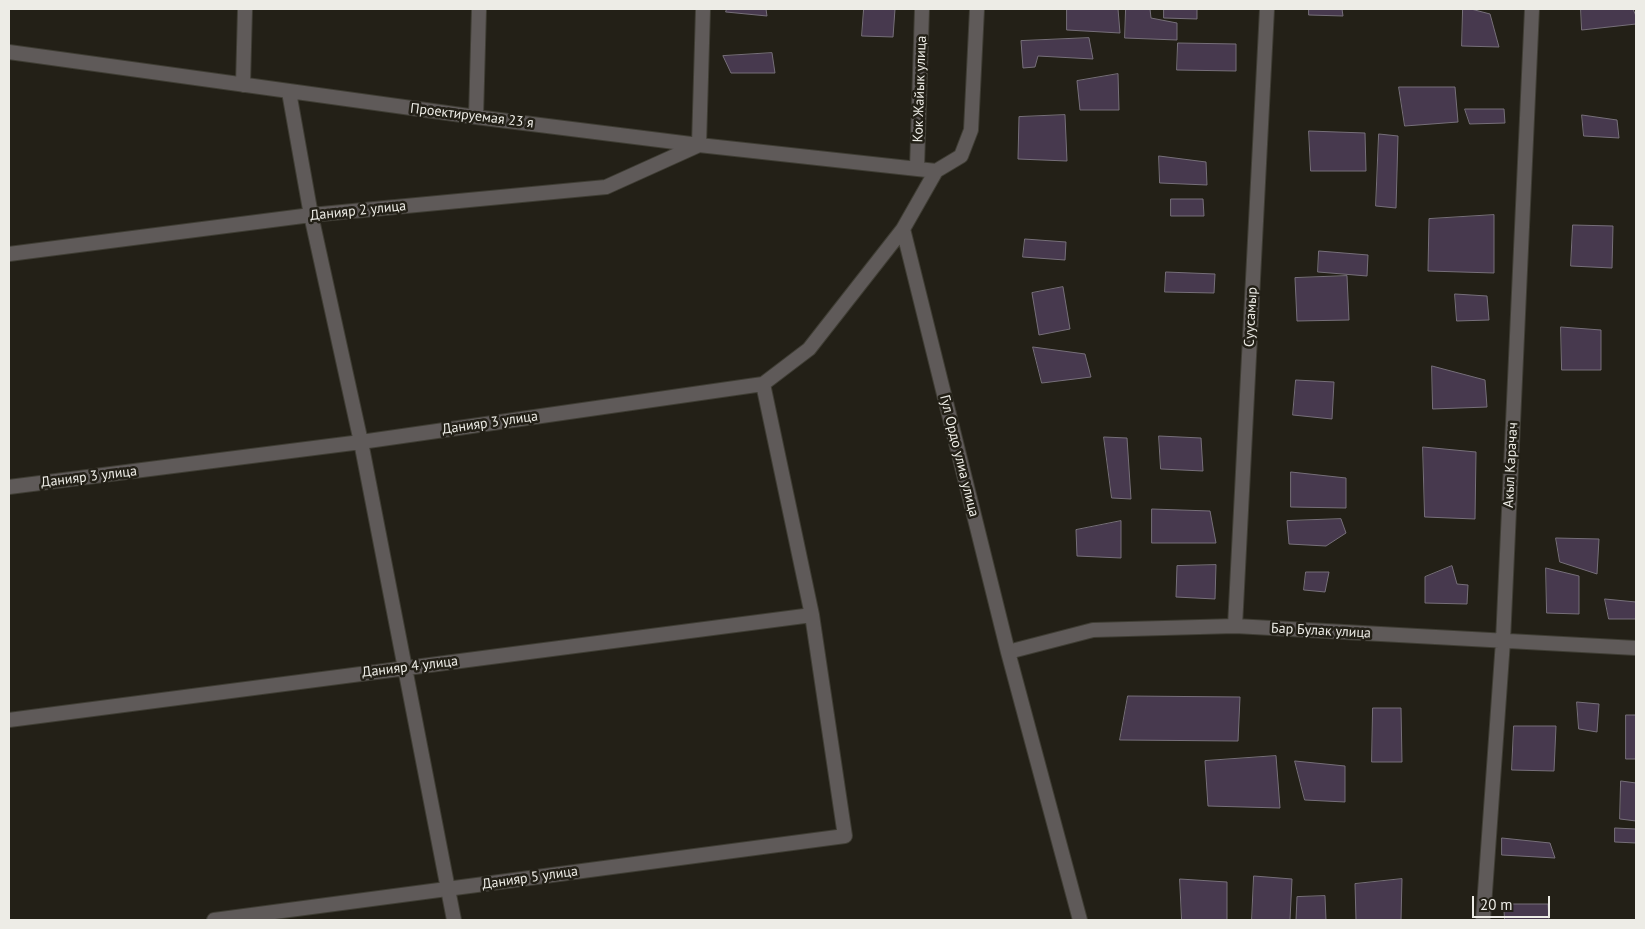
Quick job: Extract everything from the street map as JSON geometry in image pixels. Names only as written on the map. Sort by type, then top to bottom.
[{"type":"street","points":[[243,85],[245,9]]},
{"type":"street","points":[[476,117],[479,9]]},
{"type":"street","points":[[699,145],[703,9]]},
{"type":"street","name":"Кок Жайык улица","points":[[917,168],[922,9]]},
{"type":"street","points":[[903,229],[936,170],[961,156],[971,130],[977,9]]},
{"type":"street","name":"Суусамыр","points":[[1235,626],[1267,9]]},
{"type":"street","name":"Акыл Карачач","points":[[1484,920],[1503,641],[1532,9]]},
{"type":"street","name":"Проектируемая 23 я","points":[[9,52],[476,117],[699,145],[936,170]]},
{"type":"street","points":[[289,92],[311,216],[361,442],[454,920]]},
{"type":"street","name":"Данияр 2 улица","points":[[9,254],[311,216],[606,187],[699,145]]},
{"type":"street","name":"Данияр 3 улица","points":[[9,487],[361,442],[763,384],[809,349],[903,229]]},
{"type":"street","name":"Гул Ордо улиа улица","points":[[903,229],[1008,652],[1080,920]]},
{"type":"street","points":[[763,384],[812,615]]},
{"type":"street","name":"Данияр 4 улица","points":[[9,720],[812,615]]},
{"type":"street","name":"Данияр 5 улица","points":[[214,920],[844,836],[812,615]]},
{"type":"street","name":"Бар Булак улица","points":[[1008,652],[1093,630],[1235,626],[1636,648]]},
{"type":"building","points":[[727,9],[766,9],[767,16],[726,12]]},
{"type":"building","points":[[864,9],[895,9],[893,37],[862,36]]},
{"type":"building","points":[[1067,9],[1118,9],[1120,33],[1067,30]]},
{"type":"building","points":[[1126,9],[1150,9],[1151,18],[1177,23],[1177,40],[1125,38]]},
{"type":"building","points":[[1164,9],[1197,9],[1197,19],[1164,18]]},
{"type":"building","points":[[1309,9],[1342,9],[1343,16],[1309,15]]},
{"type":"building","points":[[1463,9],[1490,14],[1499,47],[1462,46]]},
{"type":"building","points":[[1581,9],[1633,9],[1636,16],[1636,24],[1582,30]]},
{"type":"building","points":[[1089,38],[1093,59],[1038,56],[1035,67],[1023,68],[1021,41]]},
{"type":"building","points":[[1178,43],[1236,44],[1236,71],[1177,70]]},
{"type":"building","points":[[772,53],[775,73],[731,73],[723,56]]},
{"type":"building","points":[[1118,74],[1119,110],[1080,110],[1077,81]]},
{"type":"building","points":[[1399,87],[1455,87],[1458,122],[1405,126]]},
{"type":"building","points":[[1465,109],[1504,109],[1505,123],[1470,124]]},
{"type":"building","points":[[1065,115],[1067,161],[1018,159],[1019,117]]},
{"type":"building","points":[[1582,115],[1617,120],[1619,138],[1584,136]]},
{"type":"building","points":[[1309,131],[1365,133],[1366,171],[1311,171]]},
{"type":"building","points":[[1379,134],[1398,136],[1396,208],[1376,206]]},
{"type":"building","points":[[1159,156],[1206,162],[1207,185],[1160,183]]},
{"type":"building","points":[[1171,199],[1203,199],[1204,216],[1171,216]]},
{"type":"building","points":[[1494,215],[1494,273],[1428,271],[1429,219]]},
{"type":"building","points":[[1573,225],[1613,226],[1612,268],[1571,266]]},
{"type":"building","points":[[1025,239],[1066,242],[1065,260],[1023,257]]},
{"type":"building","points":[[1319,251],[1368,255],[1367,276],[1318,272]]},
{"type":"building","points":[[1166,272],[1215,274],[1214,293],[1165,292]]},
{"type":"building","points":[[1347,276],[1349,320],[1297,321],[1295,278]]},
{"type":"building","points":[[1063,287],[1070,329],[1039,335],[1032,293]]},
{"type":"building","points":[[1455,294],[1487,296],[1489,320],[1457,321]]},
{"type":"building","points":[[1561,327],[1601,330],[1601,370],[1562,370]]},
{"type":"building","points":[[1033,347],[1085,354],[1091,377],[1042,383]]},
{"type":"building","points":[[1432,366],[1485,380],[1487,407],[1433,409]]},
{"type":"building","points":[[1296,380],[1334,382],[1332,419],[1293,415]]},
{"type":"building","points":[[1159,436],[1201,438],[1203,471],[1161,469]]},
{"type":"building","points":[[1104,437],[1127,438],[1131,499],[1112,498]]},
{"type":"building","points":[[1423,447],[1476,452],[1475,519],[1425,517]]},
{"type":"building","points":[[1291,472],[1346,478],[1346,508],[1291,507]]},
{"type":"building","points":[[1152,509],[1210,511],[1216,543],[1152,543]]},
{"type":"building","points":[[1341,519],[1346,533],[1326,546],[1289,544],[1287,521]]},
{"type":"building","points":[[1121,521],[1121,558],[1077,556],[1076,530]]},
{"type":"building","points":[[1556,538],[1599,539],[1597,574],[1560,562]]},
{"type":"building","points":[[1216,565],[1215,599],[1176,597],[1177,566]]},
{"type":"building","points":[[1452,566],[1457,584],[1468,585],[1467,604],[1425,603],[1425,577]]},
{"type":"building","points":[[1546,568],[1579,576],[1579,614],[1547,613]]},
{"type":"building","points":[[1306,572],[1329,572],[1325,592],[1304,590]]},
{"type":"building","points":[[1605,599],[1636,602],[1636,619],[1609,619]]},
{"type":"building","points":[[1128,696],[1240,697],[1238,741],[1120,740]]},
{"type":"building","points":[[1577,702],[1599,704],[1597,732],[1579,729]]},
{"type":"building","points":[[1373,708],[1401,708],[1402,762],[1372,762]]},
{"type":"building","points":[[1626,715],[1636,715],[1636,759],[1626,759]]},
{"type":"building","points":[[1514,726],[1556,726],[1554,771],[1512,770]]},
{"type":"building","points":[[1276,756],[1280,808],[1208,806],[1205,761]]},
{"type":"building","points":[[1295,761],[1345,766],[1345,802],[1305,800]]},
{"type":"building","points":[[1621,781],[1636,783],[1636,821],[1620,819]]},
{"type":"building","points":[[1615,828],[1636,829],[1636,843],[1615,842]]},
{"type":"building","points":[[1502,838],[1550,843],[1555,858],[1502,855]]},
{"type":"building","points":[[1254,876],[1292,879],[1290,920],[1252,920]]},
{"type":"building","points":[[1180,879],[1227,882],[1227,920],[1182,920]]},
{"type":"building","points":[[1402,879],[1401,920],[1356,920],[1355,884]]},
{"type":"building","points":[[1325,896],[1326,920],[1296,920],[1297,897]]},
{"type":"building","points":[[1504,904],[1548,904],[1549,920],[1505,920]]}]
